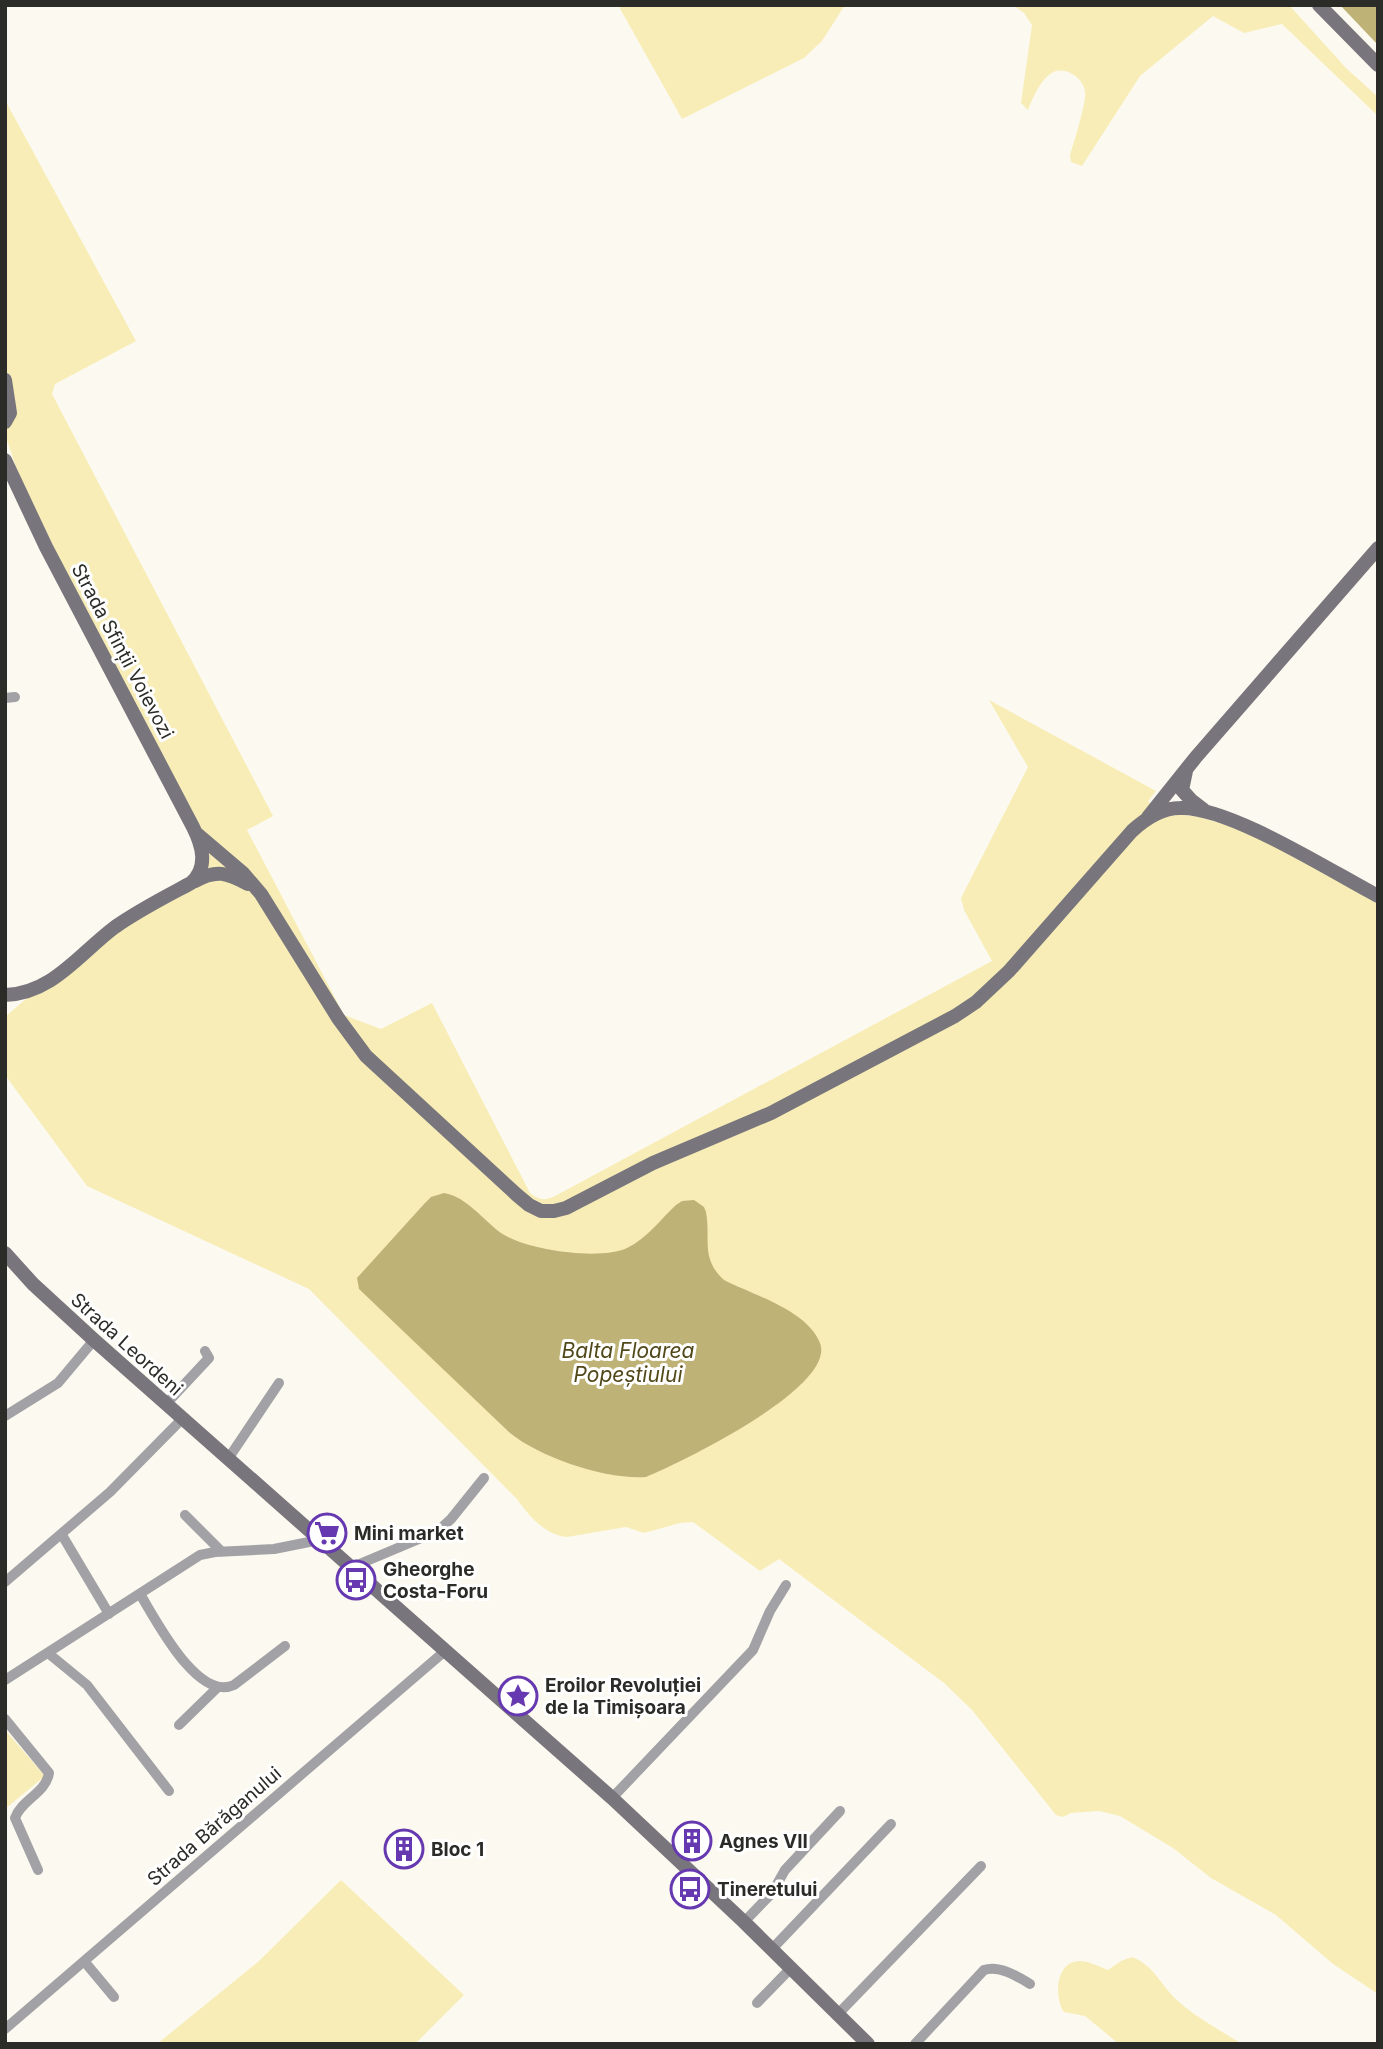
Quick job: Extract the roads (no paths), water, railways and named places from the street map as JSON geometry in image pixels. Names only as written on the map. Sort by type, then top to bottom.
[{"type":"street","points":[[1319,5],[1378,65]]},
{"type":"street","points":[[5,380],[6,414]]},
{"type":"street","name":"Strada Sfinții Voievozi","points":[[6,460],[46,547],[196,832],[207,867]]},
{"type":"street","points":[[196,832],[256,888],[338,1018],[366,1056],[517,1195],[535,1208],[554,1211],[572,1205],[653,1163],[771,1113],[968,1008],[1009,971],[1124,839],[1144,820],[1176,798],[1190,764],[1378,548]]},
{"type":"street","points":[[1176,798],[1271,839],[1378,896]]},
{"type":"street","points":[[5,995],[22,993],[46,984],[115,927],[191,883],[207,867],[222,867],[223,860],[218,853]]},
{"type":"street","points":[[207,867],[256,888]]},
{"type":"street","name":"Strada Leordeni","points":[[5,1253],[33,1284],[94,1340],[611,1798],[744,1922],[868,2044]]},
{"type":"street","points":[[5,1416],[58,1383],[94,1340]]},
{"type":"street","points":[[166,1404],[209,1358],[205,1351]]},
{"type":"street","points":[[228,1459],[279,1383]]},
{"type":"street","points":[[5,1582],[121,1482],[182,1419]]},
{"type":"street","points":[[350,1568],[438,1531],[484,1478]]},
{"type":"street","points":[[186,1515],[222,1552]]},
{"type":"street","points":[[62,1535],[109,1614]]},
{"type":"street","points":[[5,1680],[193,1559],[208,1553],[274,1549],[319,1540]]},
{"type":"street","points":[[611,1798],[753,1650],[770,1611],[786,1585]]},
{"type":"street","points":[[140,1594],[187,1665],[218,1687],[228,1688],[234,1685],[285,1646]]},
{"type":"street","name":"Strada Bărăganului","points":[[5,2029],[444,1651]]},
{"type":"street","points":[[48,1653],[87,1685],[169,1791]]},
{"type":"street","points":[[179,1726],[218,1687]]},
{"type":"street","points":[[5,1719],[49,1773],[46,1783],[19,1809],[15,1818],[38,1870]]},
{"type":"street","points":[[744,1922],[772,1893],[785,1870],[841,1811]]},
{"type":"street","points":[[772,1949],[891,1824]]},
{"type":"street","points":[[838,2014],[981,1866]]},
{"type":"street","points":[[84,1961],[114,1997]]},
{"type":"street","points":[[757,2003],[791,1968]]},
{"type":"street","points":[[915,2044],[984,1970],[990,1968],[1005,1971],[1030,1984]]},
{"type":"water","points":[[1340,5],[1378,5],[1378,45]]},
{"type":"water","name":"Balta Floarea Popeștiului","points":[[444,1193],[460,1199],[512,1239],[544,1249],[599,1254],[627,1248],[647,1234],[676,1205],[682,1201],[694,1200],[704,1207],[706,1212],[709,1256],[717,1272],[724,1280],[778,1305],[804,1321],[820,1343],[819,1361],[805,1381],[752,1421],[646,1477],[613,1475],[556,1459],[510,1433],[359,1289],[357,1278],[431,1197]]},
{"type":"place","name":"Mini market","points":[[327,1533]]},
{"type":"place","name":"Gheorghe Costa-Foru","points":[[356,1580]]},
{"type":"place","name":"Eroilor Revoluției de la Timișoara","points":[[518,1696]]},
{"type":"place","name":"Agnes VII","points":[[692,1841]]},
{"type":"place","name":"Bloc 1","points":[[404,1849]]},
{"type":"place","name":"Tineretului","points":[[690,1889]]}]
